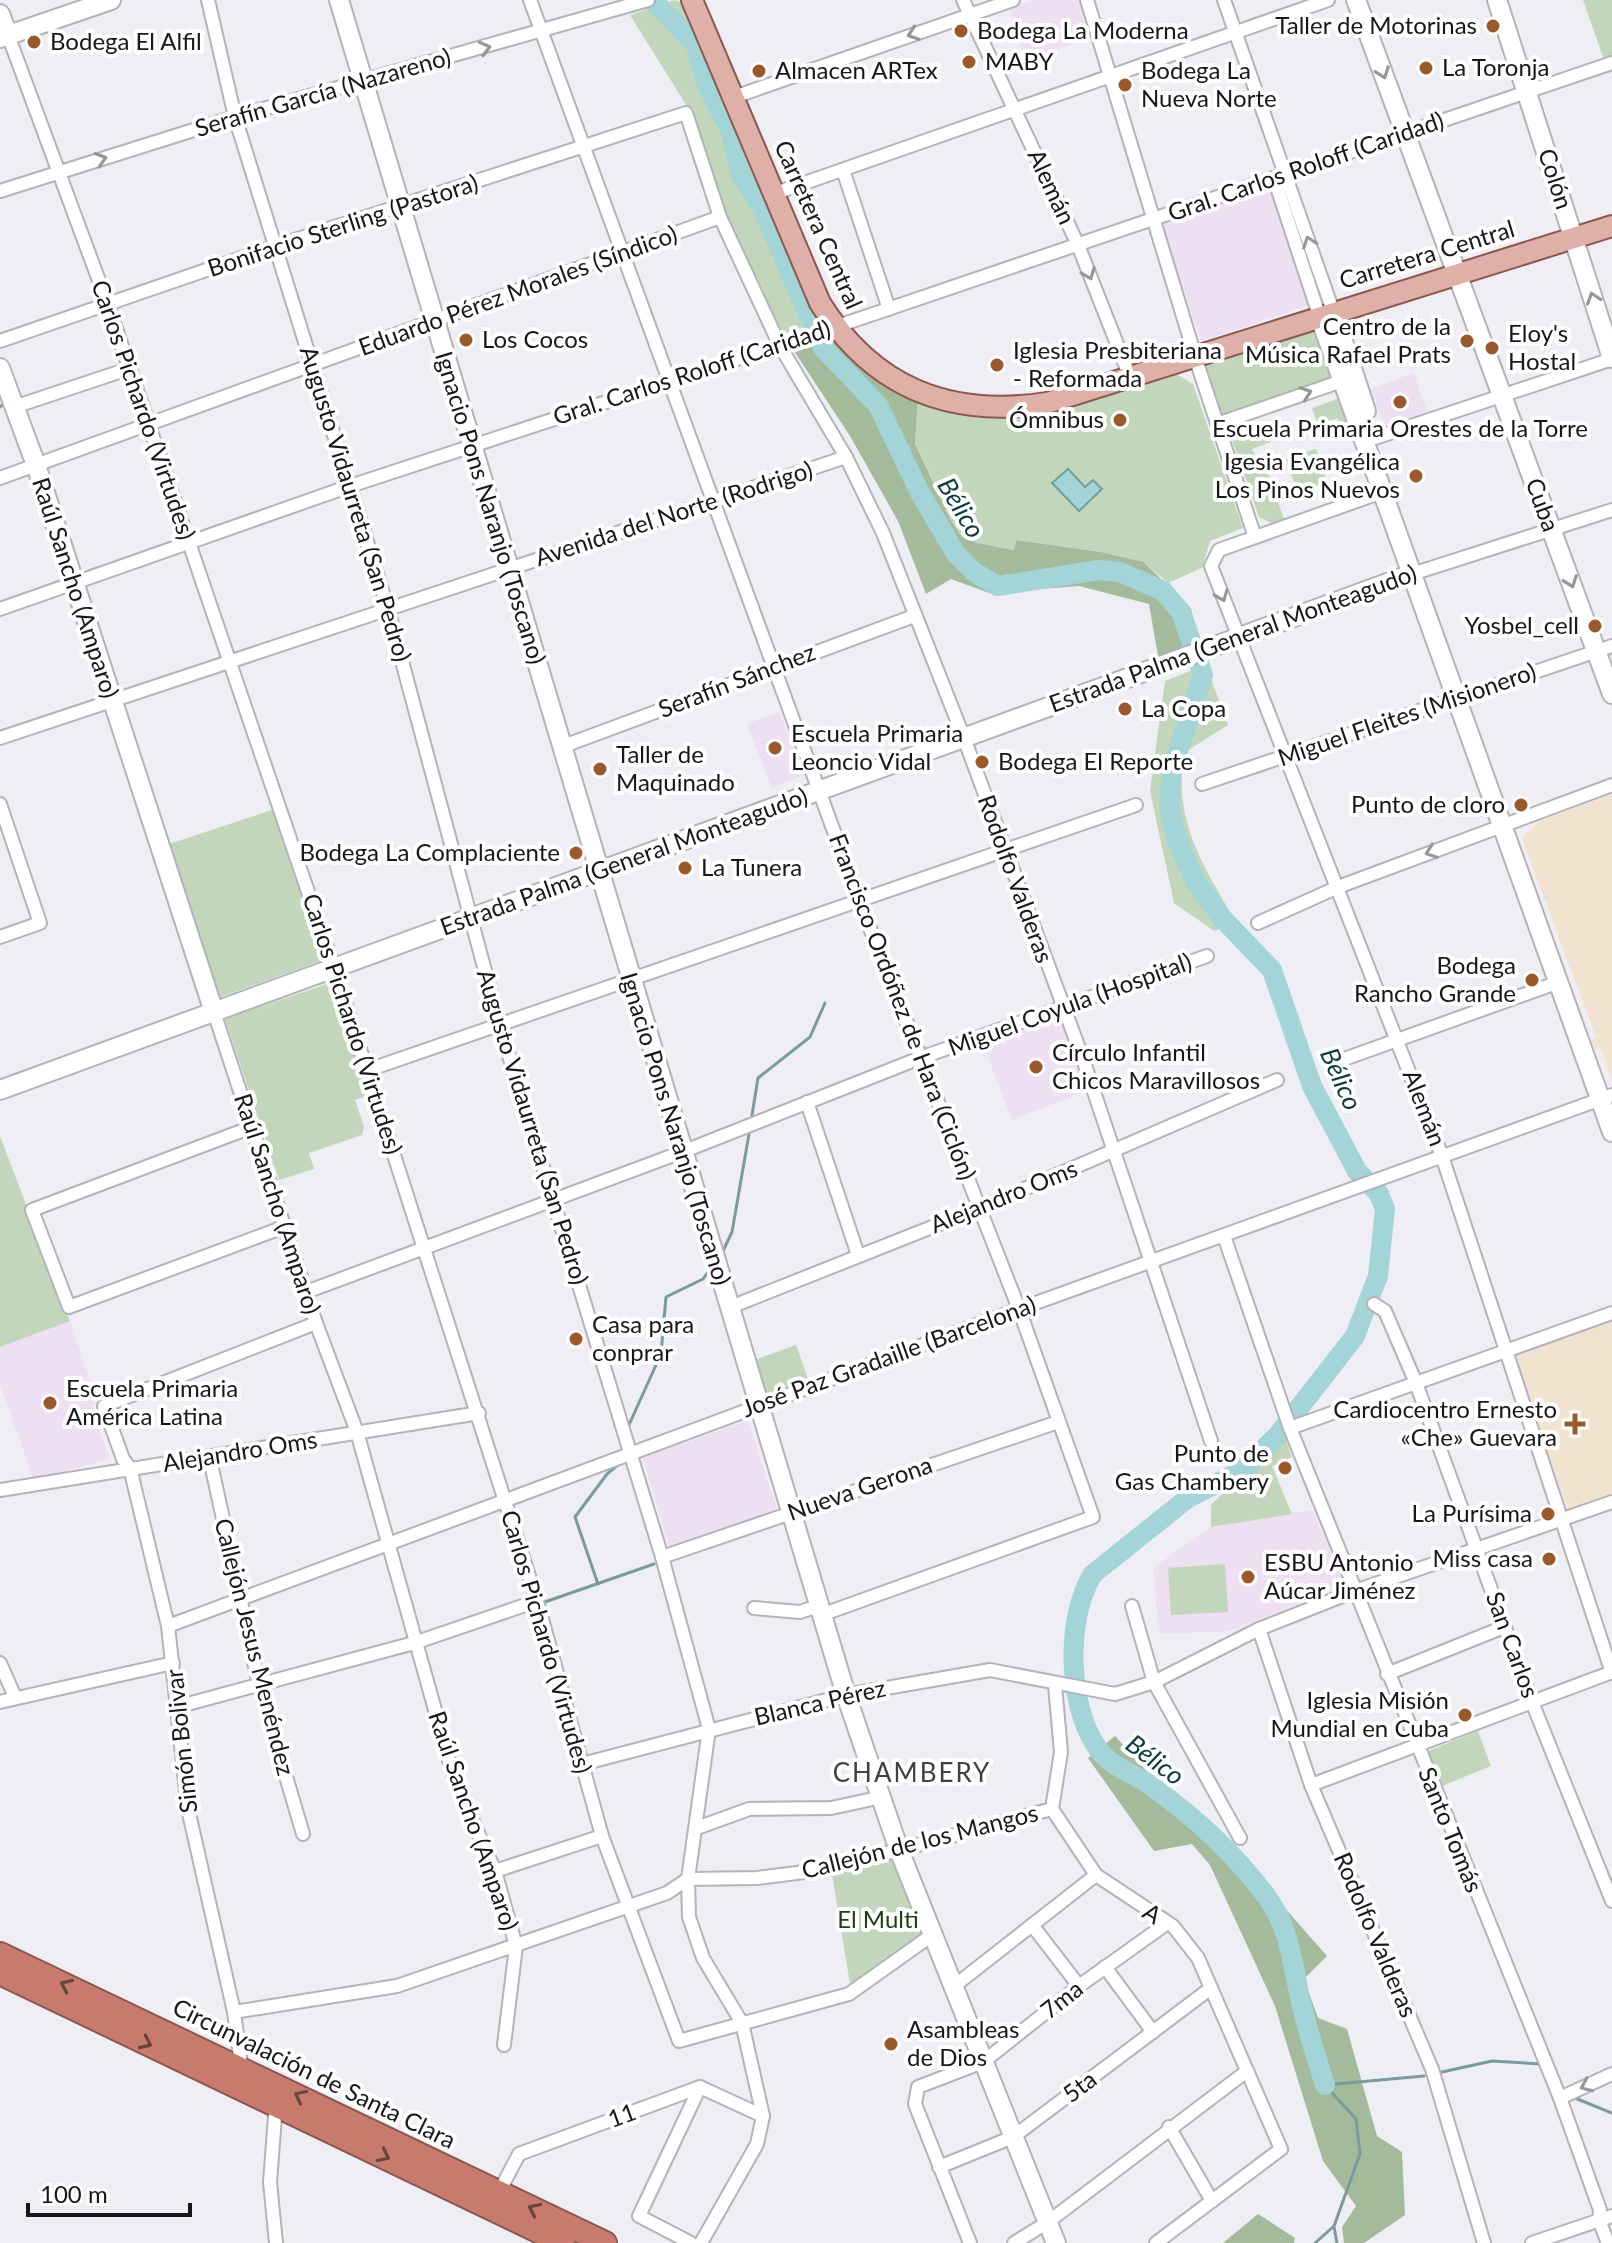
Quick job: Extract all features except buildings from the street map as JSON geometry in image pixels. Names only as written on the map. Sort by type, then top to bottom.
[{"type":"highway","name":"Circunvalación de Santa Clara","points":[[0,1954],[241,2077],[276,2104],[563,2243]]},
{"type":"highway","name":"Circunvalación de Santa Clara","points":[[0,1973],[499,2192],[605,2243]]},
{"type":"main road","name":"Carretera Central","points":[[692,0],[832,328],[861,357],[891,377],[951,403],[1010,408],[1047,403],[1456,272],[1612,226]]},
{"type":"street","points":[[4,37],[111,0]]},
{"type":"street","name":"Augusto Vidaurreta (San Pedro)","points":[[208,0],[235,117],[388,609],[499,1023],[662,1557],[709,1729],[688,1879],[689,1917],[703,1958],[742,2023],[763,2116],[757,2144],[701,2243]]},
{"type":"street","name":"Ignacio Pons Naranjo (Toscano)","points":[[339,0],[757,1406],[846,1695],[899,1850],[1056,2243]]},
{"type":"street","name":"Francisco Ordóñez de Hara (Ciclón)","points":[[530,0],[667,382],[859,900],[1019,1309],[1093,1517],[820,1611]]},
{"type":"street","name":"Serafín García (Nazareno)","points":[[0,191],[235,117],[648,0]]},
{"type":"street","name":"Alemán","points":[[963,0],[1078,245],[1130,377]]},
{"type":"street","points":[[734,97],[1013,0]]},
{"type":"street","points":[[1087,0],[1217,424],[1255,537],[1382,492]]},
{"type":"street","points":[[1224,0],[1326,313],[1375,438],[1417,572],[1608,1099],[1612,1132]]},
{"type":"street","points":[[773,194],[1328,0]]},
{"type":"street","name":"Cuba","points":[[1356,0],[1552,530],[1604,648],[1612,694]]},
{"type":"street","name":"Colón","points":[[1497,0],[1612,358]]},
{"type":"street","name":"Carlos Pichardo (Virtudes)","points":[[0,14],[4,37],[59,172],[108,305],[368,1070],[479,1413],[537,1601],[602,1836],[627,1906],[679,2041],[742,2023]]},
{"type":"street","name":"Gral. Carlos Roloff (Caridad)","points":[[0,609],[471,445],[780,346],[1612,63]]},
{"type":"street","name":"Bonifacio Sterling (Pastora)","points":[[0,341],[276,246],[686,113]]},
{"type":"street","name":"Rodolfo Valderas","points":[[686,113],[720,217],[780,346],[846,457],[883,533],[964,738],[1063,1009],[1211,1441]]},
{"type":"street","points":[[843,170],[889,309]]},
{"type":"street","name":"Eduardo Pérez Morales (Síndico)","points":[[0,478],[720,217]]},
{"type":"street","points":[[1326,313],[1342,381],[1382,492],[1417,572]]},
{"type":"street","points":[[1375,438],[1612,358]]},
{"type":"street","name":"Raúl Sancho (Amparo)","points":[[0,368],[36,465],[110,701],[316,1323],[357,1432],[386,1546],[455,1781],[495,1871],[516,1946],[504,2045]]},
{"type":"street","points":[[14,407],[128,369]]},
{"type":"street","points":[[1217,424],[1342,381]]},
{"type":"street","name":"Avenida del Norte (Rodrigo)","points":[[0,738],[846,457]]},
{"type":"street","name":"Estrada Palma (General Monteagudo)","points":[[0,1090],[1417,572],[1612,510]]},
{"type":"street","name":"Alemán","points":[[1255,537],[1214,554],[1212,572],[1442,1156],[1612,1672]]},
{"type":"street","name":"Serafín Sánchez","points":[[561,747],[914,616]]},
{"type":"street","name":"Miguel Fleites (Misionero)","points":[[1202,784],[1604,648]]},
{"type":"street","points":[[1258,923],[1338,887],[1612,785]]},
{"type":"street","points":[[0,804],[40,923],[0,937]]},
{"type":"street","points":[[368,1070],[630,977],[1136,805]]},
{"type":"street","points":[[1509,823],[1559,982],[1608,1099]]},
{"type":"street","name":"Miguel Coyula (Hospital)","points":[[306,1292],[682,1152],[920,1058],[1207,956]]},
{"type":"street","points":[[1347,1058],[1559,982]]},
{"type":"street","name":"Alejandro Oms","points":[[728,1308],[980,1208],[1277,1080]]},
{"type":"street","name":"José Paz Gradaille (Barcelona)","points":[[168,1626],[1019,1309],[1608,1099]]},
{"type":"street","points":[[807,1102],[858,1255]]},
{"type":"street","points":[[252,1127],[32,1210],[69,1307],[284,1227]]},
{"type":"street","name":"Santo Tomás","points":[[1224,1236],[1290,1428],[1415,1746],[1560,2098],[1600,2210],[1606,2218],[1608,2243]]},
{"type":"street","name":"San Carlos","points":[[1374,1304],[1385,1311],[1416,1383],[1532,1702],[1612,1901]]},
{"type":"street","points":[[1290,1428],[1612,1313]]},
{"type":"street","name":"Simón Bolivar","points":[[241,2077],[234,2012],[188,1809],[180,1706],[168,1626],[130,1468],[104,1412],[108,1402],[316,1323]]},
{"type":"street","name":"Alejandro Oms","points":[[0,1490],[130,1468],[210,1459],[479,1413]]},
{"type":"street","name":"Nueva Gerona","points":[[662,1557],[1058,1422]]},
{"type":"street","name":"Callejón Jesus Menéndez","points":[[210,1459],[259,1685],[303,1834]]},
{"type":"street","points":[[1154,1682],[1259,1629],[1355,1591],[1612,1502]]},
{"type":"street","points":[[180,1706],[414,1643],[537,1601]]},
{"type":"street","points":[[1132,1606],[1154,1682],[1240,1838]]},
{"type":"street","points":[[754,1608],[820,1611]]},
{"type":"street","points":[[1387,1674],[1504,1627]]},
{"type":"street","name":"Rodolfo Valderas","points":[[1259,1629],[1311,1785],[1432,2069],[1484,2243]]},
{"type":"street","points":[[0,1663],[15,1697]]},
{"type":"street","points":[[0,1702],[173,1663]]},
{"type":"street","name":"Blanca Pérez","points":[[582,1764],[846,1695],[990,1670],[1115,1694],[1154,1682]]},
{"type":"street","points":[[1311,1785],[1612,1672]]},
{"type":"street","points":[[1052,1809],[1061,1752],[1058,1685]]},
{"type":"street","points":[[697,1828],[749,1809],[831,1808],[882,1797]]},
{"type":"street","name":"Callejón de los Mangos","points":[[234,2012],[397,1986],[667,1893],[688,1879],[757,1878],[828,1869],[1052,1809]]},
{"type":"street","name":"A","points":[[1052,1809],[1096,1875],[1173,1926],[1198,1958],[1281,2149],[1212,2201]]},
{"type":"street","points":[[495,1871],[602,1836]]},
{"type":"street","points":[[953,1987],[1096,1875]]},
{"type":"street","name":"7ma","points":[[939,2167],[915,2104],[918,2087],[983,2062],[1079,1986],[1166,1924]]},
{"type":"street","points":[[1032,1925],[1079,1986]]},
{"type":"street","points":[[742,2023],[849,1994],[932,1935]]},
{"type":"street","points":[[1105,1967],[1153,2032]]},
{"type":"street","name":"5ta","points":[[939,2167],[1013,2137],[1211,1988]]},
{"type":"street","points":[[1014,2243],[1048,2222],[1169,2127],[1247,2071]]},
{"type":"street","points":[[1560,2098],[1612,2074]]},
{"type":"street","points":[[691,2243],[639,2216],[700,2087],[763,2116]]},
{"type":"street","name":"11","points":[[499,2192],[519,2154],[700,2087]]},
{"type":"street","points":[[276,2104],[270,2182],[276,2243]]},
{"type":"street","points":[[1156,2243],[1212,2201],[1169,2127]]},
{"type":"street","points":[[939,2167],[970,2243]]},
{"type":"street","points":[[1532,2243],[1606,2218]]},
{"type":"shaded area","points":[[1032,0],[1079,0],[1091,38],[1025,59],[1009,7]]},
{"type":"shaded area","points":[[1269,188],[1310,305],[1201,341],[1161,223]]},
{"type":"shaded area","name":"Escuela Primaria Orestes de la Torre","points":[[1414,373],[1429,416],[1386,431],[1371,389]]},
{"type":"shaded area","name":"Escuela Primaria Leoncio Vidal","points":[[779,712],[804,775],[772,788],[747,724]]},
{"type":"shaded area","points":[[1612,794],[1612,1080],[1601,1049],[1595,1050],[1591,1040],[1596,1037],[1522,838],[1540,821]]},
{"type":"shaded area","name":"Círculo Infantil Chicos Maravillosos","points":[[1060,1015],[1089,1090],[1012,1120],[983,1044]]},
{"type":"shaded area","name":"Escuela Primaria América Latina","points":[[70,1321],[96,1399],[92,1413],[110,1458],[34,1481],[0,1384],[0,1347]]},
{"type":"shaded area","name":"Cardiocentro Ernesto «Che» Guevara","points":[[1612,1321],[1612,1493],[1568,1509],[1514,1355]]},
{"type":"shaded area","points":[[748,1420],[777,1510],[669,1546],[643,1458]]},
{"type":"shaded area","name":"ESBU Antonio Aúcar Jiménez","points":[[1312,1510],[1346,1585],[1229,1631],[1159,1634],[1153,1568],[1211,1527]]},
{"type":"green space","points":[[674,0],[688,4],[823,320],[783,334],[726,218],[690,111],[630,15]]},
{"type":"green space","points":[[1583,0],[1612,0],[1612,60],[1605,63]]},
{"type":"green space","points":[[1316,320],[1335,377],[1221,417],[1201,362]]},
{"type":"green space","points":[[832,333],[918,399],[915,443],[961,536],[977,543],[1014,550],[1016,540],[1101,552],[1144,562],[1191,609],[1198,643],[1158,656],[1149,604],[1079,586],[989,593],[951,579],[926,594],[898,521],[850,436],[792,348]]},
{"type":"green space","points":[[1171,371],[1193,384],[1243,528],[1210,541],[1202,568],[1168,583],[1144,562],[1101,552],[1016,540],[1015,550],[977,543],[961,536],[950,519],[915,442],[918,399],[989,414]]},
{"type":"green space","points":[[1340,398],[1351,430],[1343,433],[1337,418],[1318,425],[1312,408]]},
{"type":"green space","points":[[1265,425],[1271,442],[1252,449],[1258,464],[1264,462],[1284,519],[1271,523],[1259,517],[1231,437]]},
{"type":"green space","points":[[1316,449],[1327,482],[1298,493],[1286,459],[1295,456],[1298,463],[1305,464],[1306,452]]},
{"type":"green space","points":[[1206,665],[1228,725],[1185,752],[1182,776],[1183,799],[1193,841],[1236,922],[1214,931],[1174,903],[1150,791],[1165,681]]},
{"type":"green space","points":[[272,810],[323,960],[218,998],[166,845]]},
{"type":"green space","points":[[330,983],[368,1095],[355,1100],[364,1127],[362,1135],[309,1153],[314,1169],[279,1180],[225,1019]]},
{"type":"green space","points":[[0,1136],[70,1321],[0,1347]]},
{"type":"green space","points":[[796,1345],[808,1379],[761,1396],[749,1362]]},
{"type":"green space","points":[[1283,1433],[1292,1457],[1272,1466],[1292,1514],[1211,1527],[1211,1505]]},
{"type":"green space","points":[[1225,1564],[1228,1612],[1171,1615],[1168,1568]]},
{"type":"green space","points":[[1478,1731],[1491,1766],[1442,1786],[1428,1751]]},
{"type":"green space","points":[[1115,1736],[1164,1790],[1217,1831],[1327,1956],[1304,1979],[1318,2018],[1347,2029],[1377,2136],[1402,2152],[1405,2215],[1364,2243],[1344,2243],[1342,2227],[1356,2206],[1323,2161],[1275,2006],[1210,1865],[1192,1844],[1154,1851],[1088,1758]]},
{"type":"green space","name":"El Multi","points":[[895,1857],[924,1935],[850,1984],[832,1874]]},
{"type":"green space","points":[[1258,2214],[1295,2238],[1294,2243],[1223,2243]]},
{"type":"water","points":[[1068,469],[1085,487],[1093,480],[1102,489],[1079,511],[1052,483]]},
{"type":"waterway","name":"Bélico","points":[[653,0],[696,45],[707,85],[731,132],[741,175],[764,212],[823,348],[878,405],[920,493],[956,554],[974,572],[998,586],[1099,570],[1120,572],[1163,591],[1181,612],[1203,675],[1172,769],[1169,804],[1176,838],[1196,882],[1222,918],[1272,970],[1312,1086],[1357,1171],[1379,1194],[1385,1209],[1378,1276],[1355,1336],[1278,1435],[1241,1471],[1188,1498],[1093,1574],[1077,1616],[1074,1641],[1077,1694],[1092,1740],[1105,1757],[1147,1783],[1197,1822],[1228,1851],[1276,1911],[1289,1947],[1305,2020],[1325,2085]]},
{"type":"waterway","points":[[752,1115],[758,1078],[810,1037],[825,1003]]},
{"type":"waterway","points":[[722,1253],[732,1232],[749,1134]]},
{"type":"waterway","points":[[628,1427],[661,1354],[666,1297],[703,1279],[708,1272]]},
{"type":"waterway","points":[[598,1584],[575,1517],[607,1474],[619,1464]]},
{"type":"waterway","points":[[542,1603],[654,1564]]},
{"type":"waterway","points":[[1442,2072],[1492,2061],[1541,2064]]},
{"type":"waterway","points":[[1325,2085],[1424,2076]]},
{"type":"waterway","name":"Bélico","points":[[1315,2243],[1334,2226],[1360,2154],[1356,2119],[1325,2085]]},
{"type":"waterway","points":[[1575,2098],[1612,2113]]},
{"type":"waterway","points":[[1334,2227],[1337,2243]]},
{"type":"place","name":"Taller de Motorinas","points":[[1493,26]]},
{"type":"place","name":"Bodega La Moderna","points":[[961,31]]},
{"type":"place","name":"Bodega El Alfil","points":[[34,42]]},
{"type":"place","name":"MABY","points":[[969,62]]},
{"type":"place","name":"La Toronja","points":[[1426,68]]},
{"type":"place","name":"Almacen ARTex","points":[[759,71]]},
{"type":"place","name":"Bodega La Nueva Norte","points":[[1125,85]]},
{"type":"place","name":"Los Cocos","points":[[466,340]]},
{"type":"place","name":"Centro de la Música Rafael Prats","points":[[1467,341]]},
{"type":"place","name":"Eloy's Hostal","points":[[1492,348]]},
{"type":"place","name":"Iglesia Presbiteriana - Reformada","points":[[997,365]]},
{"type":"place","name":"Escuela Primaria Orestes de la Torre","points":[[1400,402]]},
{"type":"place","name":"Ómnibus","points":[[1120,420]]},
{"type":"place","name":"Igesia Evangélica Los Pinos Nuevos","points":[[1416,476]]},
{"type":"place","name":"Yosbel_cell","points":[[1595,626]]},
{"type":"place","name":"La Copa","points":[[1125,709]]},
{"type":"place","name":"Escuela Primaria Leoncio Vidal","points":[[775,748]]},
{"type":"place","name":"Bodega El Reporte","points":[[982,762]]},
{"type":"place","name":"Taller de Maquinado","points":[[600,769]]},
{"type":"place","name":"Punto de cloro","points":[[1521,805]]},
{"type":"place","name":"Bodega La Complaciente","points":[[576,853]]},
{"type":"place","name":"La Tunera","points":[[685,868]]},
{"type":"place","name":"Bodega Rancho Grande","points":[[1532,980]]},
{"type":"place","name":"Círculo Infantil Chicos Maravillosos","points":[[1036,1067]]},
{"type":"place","name":"Casa para conprar","points":[[576,1339]]},
{"type":"place","name":"Escuela Primaria América Latina","points":[[50,1403]]},
{"type":"place","name":"Cardiocentro Ernesto «Che» Guevara","points":[[1575,1424]]},
{"type":"place","name":"Punto de Gas Chambery","points":[[1285,1468]]},
{"type":"place","name":"La Purísima","points":[[1548,1514]]},
{"type":"place","name":"Miss casa","points":[[1549,1559]]},
{"type":"place","name":"ESBU Antonio Aúcar Jiménez","points":[[1248,1577]]},
{"type":"place","name":"Iglesia Misión Mundial en Cuba","points":[[1465,1715]]},
{"type":"place","name":"Asambleas de Dios","points":[[891,2044]]},
{"type":"district","name":"CHAMBERY","points":[[912,1773]]}]
